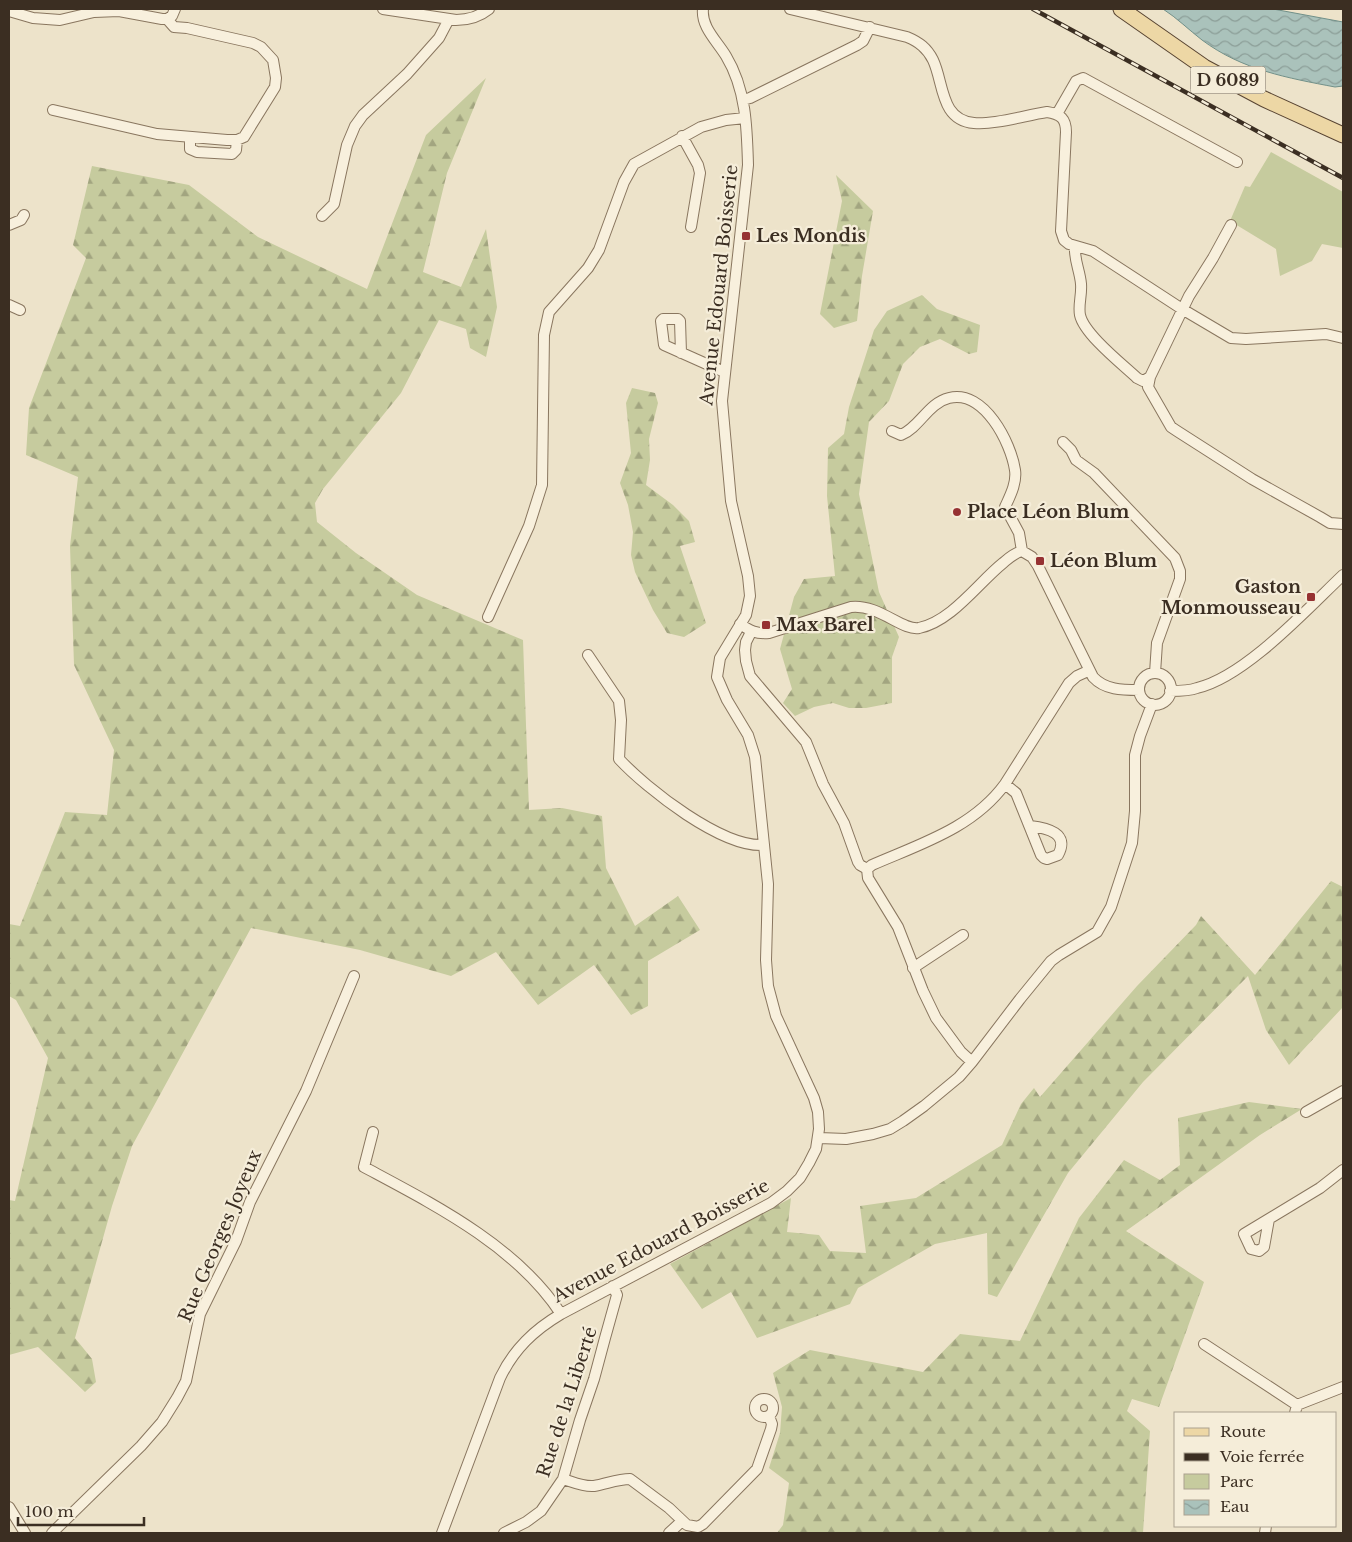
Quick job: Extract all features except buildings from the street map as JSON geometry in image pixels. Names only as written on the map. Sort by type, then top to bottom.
[{"type":"main road","name":"D 6089","points":[[1121,9],[1178,50],[1213,72],[1264,99],[1343,136]]},
{"type":"street","points":[[9,11],[33,18],[60,20],[94,12],[120,11],[167,19],[172,16],[175,9]]},
{"type":"street","points":[[382,9],[468,20],[483,14],[489,9]]},
{"type":"street","name":"Avenue Edouard Boisserie","points":[[442,1533],[504,1370],[519,1347],[530,1335],[561,1314],[771,1203],[800,1178],[810,1164],[819,1138],[818,1112],[814,1098],[776,1016],[768,986],[766,960],[768,884],[754,751],[717,677],[720,658],[746,614],[750,588],[731,501],[722,401],[748,164],[743,100],[735,74],[703,19],[703,9]]},
{"type":"street","points":[[790,9],[801,10],[907,37],[922,45],[933,60],[946,103],[955,114],[967,122],[983,123],[1047,112],[1062,117],[1066,125],[1061,231],[1064,240],[1069,244],[1093,252],[1225,336],[1237,339],[1326,334],[1343,338]]},
{"type":"street","points":[[53,110],[157,134],[237,140],[244,137],[275,86],[276,70],[273,60],[261,47],[253,43],[187,28],[174,27],[167,19]]},
{"type":"street","points":[[322,216],[334,204],[347,145],[355,126],[363,115],[407,74],[439,38],[449,19]]},
{"type":"street","points":[[743,100],[857,45],[863,40],[870,27]]},
{"type":"street","points":[[1057,114],[1076,81],[1083,78],[1236,162]]},
{"type":"street","points":[[488,618],[529,526],[541,490],[544,334],[547,317],[567,290],[588,268],[599,250],[624,182],[634,164],[701,127],[726,120],[745,118]]},
{"type":"street","points":[[682,136],[700,172],[691,227]]},
{"type":"street","points":[[190,137],[190,149],[197,152],[232,154],[236,150],[237,140]]},
{"type":"street","points":[[9,225],[21,220],[24,215]]},
{"type":"street","points":[[1231,225],[1182,309],[1148,383],[1150,392],[1171,427],[1252,479],[1330,523],[1343,524]]},
{"type":"street","points":[[1075,247],[1074,258],[1081,287],[1080,306],[1083,322],[1092,335],[1136,378],[1144,381],[1150,378]]},
{"type":"street","points":[[9,305],[20,310]]},
{"type":"street","points":[[680,353],[725,372]]},
{"type":"street","points":[[892,431],[901,435],[906,433],[937,404],[950,398],[970,399],[982,406],[995,422],[1009,451],[1015,471],[1014,482],[1006,507],[1019,533],[1022,551]]},
{"type":"street","points":[[1063,442],[1071,450],[1076,460],[1094,473],[1175,558],[1180,571],[1180,579],[1157,643],[1155,673]]},
{"type":"street","points":[[740,624],[750,632],[769,633],[858,606],[873,609],[910,628],[918,628],[945,616],[956,608],[990,573],[1015,553],[1022,551],[1032,557],[1038,566],[1088,671],[1097,682],[1120,690],[1139,690]]},
{"type":"street","points":[[1170,691],[1198,688],[1211,684],[1238,668],[1272,642],[1343,575]]},
{"type":"street","points":[[750,632],[745,650],[750,676],[806,742],[823,784],[844,823],[858,862],[868,869]]},
{"type":"street","points":[[588,655],[619,700],[621,720],[619,759],[631,772],[662,799],[693,818],[728,837],[746,843],[764,845]]},
{"type":"street","points":[[972,1062],[961,1052],[936,1018],[913,968],[898,927],[868,878],[868,869],[872,865],[948,832],[990,802],[1006,784],[1068,683],[1088,671]]},
{"type":"street","points":[[1155,673],[1165,677],[1170,691],[1165,701],[1159,704],[1152,704],[1142,698],[1139,690],[1143,678],[1155,673]]},
{"type":"street","points":[[1059,684],[1066,678],[1077,676]]},
{"type":"street","points":[[819,1138],[846,1139],[890,1129],[924,1106],[959,1077],[1051,962],[1058,955],[1097,932],[1106,917],[1132,843],[1135,811],[1135,755],[1152,704]]},
{"type":"street","points":[[1006,784],[1016,793],[1030,826]]},
{"type":"street","points":[[913,968],[964,935]]},
{"type":"street","name":"Rue Georges Joyeux","points":[[52,1533],[141,1446],[162,1422],[177,1398],[186,1381],[200,1314],[236,1241],[250,1202],[306,1091],[354,976]]},
{"type":"street","points":[[1306,1112],[1343,1091]]},
{"type":"street","points":[[373,1132],[364,1167],[439,1209],[485,1238],[537,1282],[561,1314]]},
{"type":"street","points":[[1269,1219],[1320,1188],[1343,1170]]},
{"type":"street","name":"Rue de la Liberté","points":[[504,1533],[526,1522],[541,1511],[563,1479],[617,1295],[614,1286]]},
{"type":"street","points":[[1204,1344],[1296,1409],[1343,1387]]},
{"type":"street","points":[[563,1479],[585,1486],[594,1486],[622,1479],[630,1480],[669,1508],[682,1521],[692,1527],[698,1527],[757,1469],[771,1429],[772,1424],[769,1416]]},
{"type":"street","points":[[9,1507],[25,1533]]},
{"type":"street","points":[[669,1533],[682,1521]]},
{"type":"green space","points":[[486,78],[447,173],[423,272],[461,287],[486,229],[497,307],[486,357],[470,348],[466,329],[439,320],[401,393],[323,489],[315,503],[317,522],[356,553],[417,595],[523,640],[529,810],[562,808],[602,816],[606,868],[635,926],[678,896],[700,930],[648,961],[648,1006],[631,1015],[594,965],[538,1005],[496,952],[451,976],[360,950],[251,928],[132,1146],[112,1206],[75,1338],[92,1359],[96,1382],[85,1392],[38,1347],[9,1355],[9,1200],[15,1201],[48,1058],[16,1000],[9,996],[9,924],[20,926],[65,812],[107,815],[114,750],[74,665],[70,546],[78,477],[26,455],[29,408],[86,258],[73,245],[92,166],[189,185],[258,237],[367,289],[426,135]]},
{"type":"green space","points":[[1271,152],[1343,192],[1343,248],[1322,244],[1312,261],[1280,276],[1276,249],[1230,221],[1245,186],[1250,187]]},
{"type":"green space","points":[[836,175],[873,211],[862,276],[857,321],[834,328],[820,314],[842,201]]},
{"type":"green space","points":[[922,295],[937,309],[980,325],[977,352],[969,354],[940,339],[920,347],[903,364],[889,401],[869,422],[859,494],[879,592],[899,637],[892,657],[892,703],[866,708],[849,708],[833,703],[814,707],[795,716],[783,703],[792,689],[780,649],[794,597],[804,579],[835,576],[827,496],[828,448],[844,434],[849,407],[874,330],[887,311]]},
{"type":"green space","points":[[632,388],[655,393],[658,403],[649,439],[650,460],[646,485],[673,505],[689,521],[695,542],[680,546],[706,623],[684,637],[667,633],[653,610],[635,572],[631,555],[633,532],[628,505],[620,483],[631,453],[626,403]]},
{"type":"green space","points":[[1331,881],[1343,887],[1343,1007],[1289,1065],[1266,1030],[1248,976],[1143,1082],[1068,1173],[997,1297],[988,1294],[987,1233],[935,1244],[858,1288],[850,1304],[757,1338],[731,1292],[702,1309],[670,1264],[791,1198],[787,1232],[819,1235],[830,1251],[866,1253],[860,1206],[916,1198],[1002,1145],[1021,1104],[1034,1088],[1040,1097],[1137,986],[1196,925],[1201,916],[1255,975]]},
{"type":"green space","points":[[1249,1102],[1302,1109],[1260,1135],[1126,1231],[1204,1282],[1159,1407],[1132,1399],[1127,1411],[1150,1431],[1143,1533],[777,1533],[783,1525],[789,1483],[769,1468],[780,1433],[782,1407],[773,1373],[810,1350],[923,1372],[960,1334],[1020,1341],[1079,1218],[1124,1160],[1160,1180],[1180,1165],[1178,1118]]},
{"type":"water","points":[[1163,9],[1273,9],[1343,22],[1343,86],[1335,87],[1300,80],[1249,66],[1217,50]]},
{"type":"railway","points":[[1033,9],[1343,178]]},
{"type":"place","name":"Les Mondis","points":[[746,236]]},
{"type":"place","name":"Place Léon Blum","points":[[957,512]]},
{"type":"place","name":"Léon Blum","points":[[1040,561]]},
{"type":"place","name":"Gaston Monmousseau","points":[[1311,597]]},
{"type":"place","name":"Max Barel","points":[[766,625]]}]
